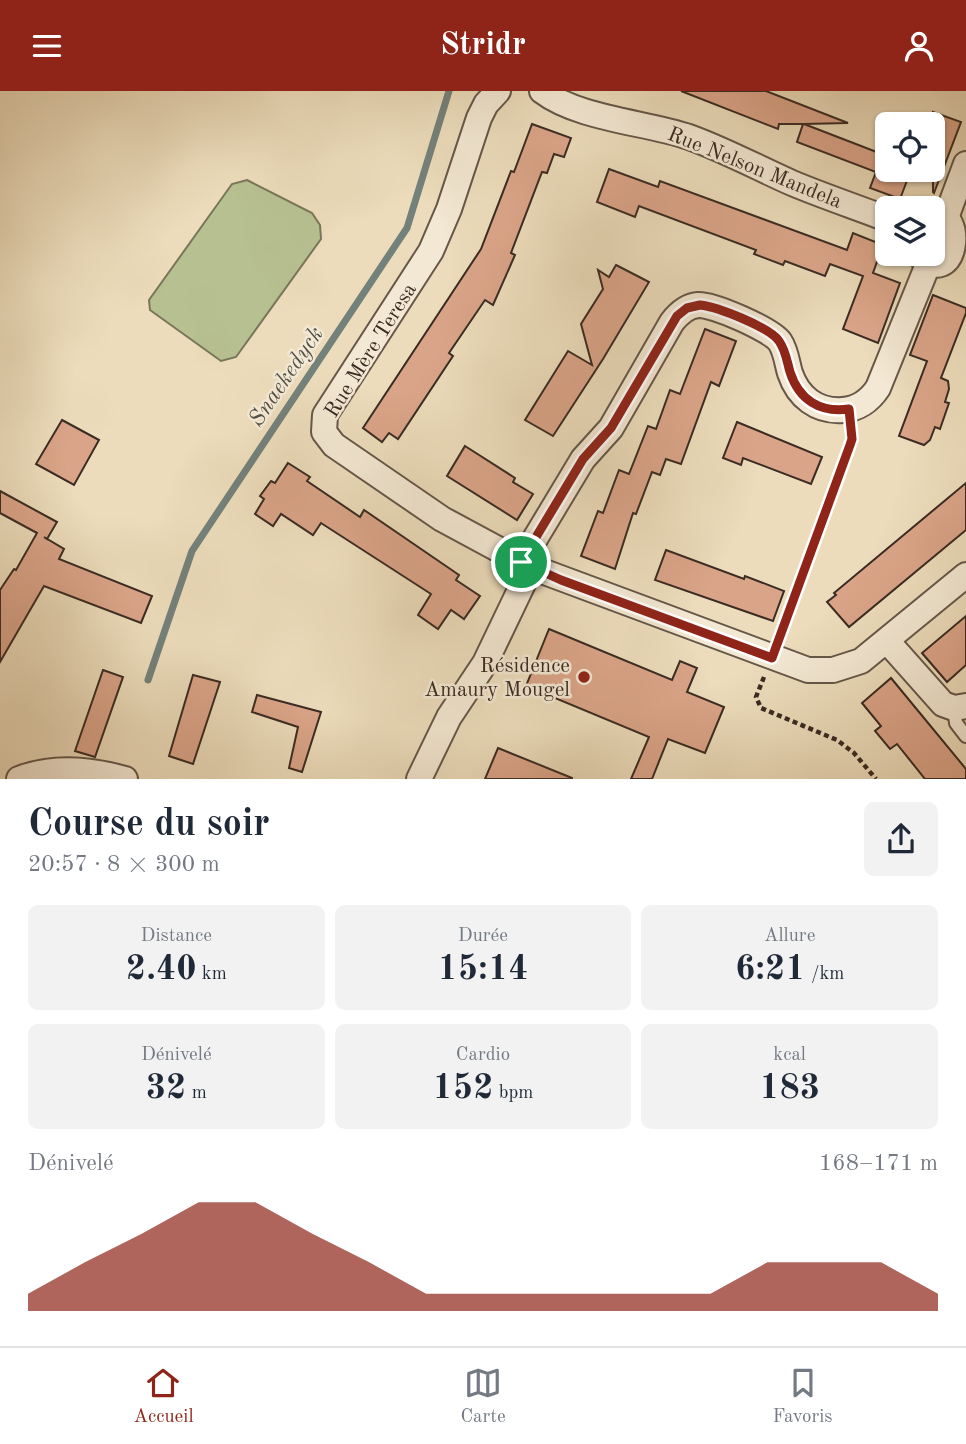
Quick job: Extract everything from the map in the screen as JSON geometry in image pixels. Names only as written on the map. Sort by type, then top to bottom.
[{"type":"street","name":"Rue Mère Teresa","points":[[498,91],[486,104],[479,118],[449,209],[431,251],[328,409],[323,426],[334,445],[419,505],[526,565]]},
{"type":"street","name":"Rue Nelson Mandela","points":[[542,91],[578,109],[664,129],[715,147],[794,184],[875,214]]},
{"type":"street","points":[[945,204],[966,164]]},
{"type":"street","points":[[945,217],[960,226],[964,248],[945,262]]},
{"type":"street","points":[[419,779],[449,717],[485,663],[526,565],[583,459],[611,428],[672,322],[687,308],[700,305],[768,332],[781,343],[793,380],[807,400],[820,408],[849,409],[863,403],[878,388],[920,266]]},
{"type":"street","points":[[526,565],[808,670],[833,670],[861,661],[966,575]]},
{"type":"street","points":[[887,641],[938,700],[960,707]]},
{"type":"street","points":[[19,779],[49,771],[76,769],[125,779]]},
{"type":"lane","points":[[960,707],[956,723],[966,736]]},
{"type":"path","points":[[849,409],[852,439],[757,693],[757,701],[761,708],[837,740],[854,753],[876,779]]},
{"type":"green space","points":[[247,180],[312,213],[320,225],[321,239],[236,357],[221,361],[150,310],[149,300],[232,184]]},
{"type":"building","points":[[681,91],[766,91],[848,123],[804,124],[875,151],[875,172],[797,142],[803,124],[779,124],[778,129]]},
{"type":"building","points":[[945,116],[961,122],[945,164]]},
{"type":"building","points":[[532,124],[571,138],[564,157],[554,154],[547,173],[542,172],[511,253],[515,255],[493,305],[485,300],[449,353],[453,356],[398,439],[389,433],[382,442],[363,428],[481,249]]},
{"type":"building","points":[[609,169],[658,187],[660,181],[847,250],[853,233],[875,242],[873,273],[900,283],[878,343],[843,329],[863,276],[830,264],[825,276],[785,261],[783,265],[754,254],[756,250],[639,206],[635,217],[597,202]]},
{"type":"building","points":[[875,175],[875,182],[906,182],[901,196],[892,196],[870,188]]},
{"type":"building","points":[[933,182],[938,182],[934,193]]},
{"type":"building","points":[[616,265],[649,282],[553,436],[525,420],[568,351],[592,365],[581,324],[603,289],[598,270],[609,277]]},
{"type":"building","points":[[933,295],[966,308],[966,313],[941,378],[948,381],[949,389],[945,402],[949,403],[940,429],[935,427],[930,440],[924,445],[899,436],[927,361],[910,355]]},
{"type":"building","points":[[705,329],[736,341],[719,386],[711,382],[681,464],[666,459],[660,475],[652,472],[636,514],[633,513],[615,569],[581,556],[598,511],[603,513],[619,470],[629,474],[648,426],[656,429],[670,390],[680,394]]},
{"type":"building","points":[[62,420],[99,440],[74,485],[36,464]]},
{"type":"building","points":[[737,422],[822,457],[811,484],[743,458],[741,465],[723,458]]},
{"type":"building","points":[[465,446],[515,478],[513,482],[533,494],[517,520],[447,476]]},
{"type":"building","points":[[288,463],[310,477],[307,481],[360,517],[364,510],[459,575],[456,580],[480,596],[464,619],[451,610],[438,629],[418,615],[431,594],[321,523],[313,535],[281,514],[273,526],[255,514],[264,499],[260,496],[271,481],[275,483]]},
{"type":"building","points":[[966,483],[966,530],[849,627],[827,602],[836,595],[834,593]]},
{"type":"building","points":[[0,491],[57,522],[47,539],[64,549],[59,559],[152,596],[141,623],[44,586],[0,662],[0,590],[14,569],[16,570],[37,533],[0,513]]},
{"type":"building","points":[[666,550],[784,591],[773,621],[655,580]]},
{"type":"building","points":[[966,616],[966,665],[947,682],[922,653]]},
{"type":"building","points":[[549,629],[672,680],[680,661],[697,668],[687,692],[724,707],[705,753],[668,739],[652,779],[631,779],[649,737],[526,686]]},
{"type":"building","points":[[103,670],[123,677],[95,757],[75,751]]},
{"type":"building","points":[[193,675],[220,682],[193,764],[169,756]]},
{"type":"building","points":[[891,678],[966,769],[966,779],[925,779],[897,744],[890,749],[875,731],[881,726],[862,703]]},
{"type":"building","points":[[257,695],[321,712],[302,772],[289,768],[298,727],[252,712]]},
{"type":"building","name":"Résidence Amaury Mougel","points":[[498,748],[572,778],[572,779],[485,779]]},
{"type":"waterway","name":"Snaekedyck","points":[[148,680],[192,551],[407,228],[449,91]]},
{"type":"place","name":"Résidence Amaury Mougel","points":[[584,677]]},
{"type":"route","points":[[707,306],[768,332],[781,343],[793,380],[807,400],[820,408],[849,409],[852,439],[772,658],[561,580],[521,562],[583,459],[611,428],[672,322],[687,308],[707,306]]}]
